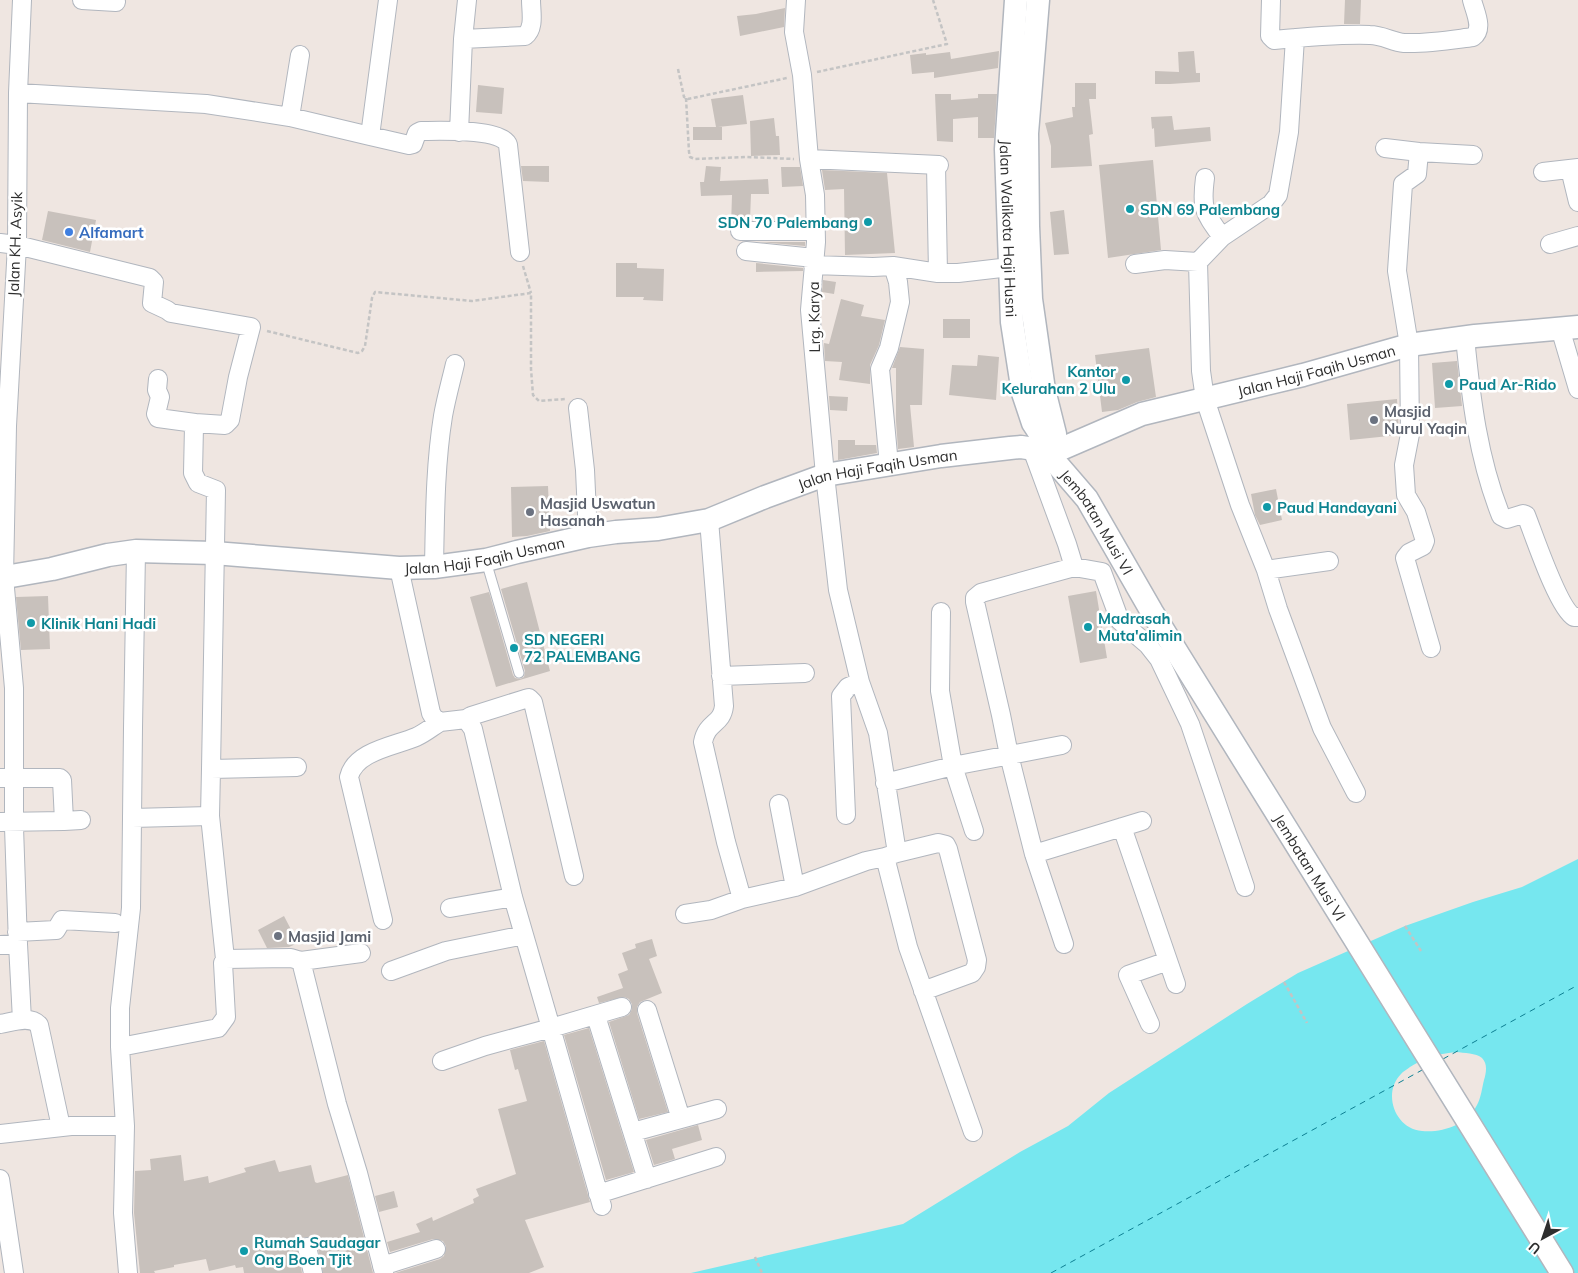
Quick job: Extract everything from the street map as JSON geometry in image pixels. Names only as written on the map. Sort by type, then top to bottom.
[{"type":"street","name":"Jalan KH. Asyik","points":[[22,0],[8,244],[2,577],[14,688],[6,778],[7,822],[12,941],[22,1020]]},
{"type":"street","points":[[82,0],[116,2]]},
{"type":"street","points":[[370,136],[388,0]]},
{"type":"street","points":[[459,132],[463,39],[467,0]]},
{"type":"street","points":[[463,39],[525,36],[532,25],[531,0]]},
{"type":"street","name":"Lrg. Karya","points":[[796,0],[794,32],[802,75],[809,159],[815,195],[814,261],[810,310],[824,475],[838,590],[860,682],[878,733],[885,783],[891,855],[908,947],[973,1132]]},
{"type":"street","name":"Jalan Walikota Haji Husni","points":[[1016,0],[1006,149],[1012,322],[1023,393],[1033,423],[1050,451]]},
{"type":"street","name":"Jalan Walikota Haji Husni","points":[[1038,0],[1027,133],[1028,226],[1031,299],[1044,390],[1055,434],[1050,451]]},
{"type":"street","points":[[1271,0],[1270,38],[1274,40],[1371,35],[1384,36],[1401,43],[1434,42],[1473,37],[1477,34],[1479,28],[1472,0]]},
{"type":"street","points":[[1295,38],[1289,132],[1278,195],[1271,204],[1222,237],[1198,262],[1201,371],[1205,399],[1240,505],[1266,570],[1278,609],[1322,728],[1356,793]]},
{"type":"street","points":[[290,117],[300,55]]},
{"type":"street","points":[[18,92],[206,104],[290,117],[409,145],[413,144],[417,133],[420,131],[483,133],[498,136],[507,141],[520,252]]},
{"type":"street","points":[[1385,148],[1473,155]]},
{"type":"street","points":[[1419,152],[1417,174],[1403,184],[1398,271],[1410,345],[1410,434],[1404,465],[1406,495],[1416,512],[1425,541],[1423,546],[1409,553],[1405,558],[1431,648]]},
{"type":"street","points":[[809,159],[937,165],[938,273]]},
{"type":"street","points":[[1543,172],[1574,168],[1578,202]]},
{"type":"street","points":[[1205,178],[1203,199],[1206,216],[1222,237]]},
{"type":"street","points":[[740,230],[815,232]]},
{"type":"street","points":[[1550,244],[1578,236]]},
{"type":"street","points":[[8,244],[152,279],[154,282],[152,303],[171,313],[250,327],[230,420],[225,425],[158,418],[156,414],[160,398],[156,390],[158,379]]},
{"type":"street","points":[[746,251],[814,261],[872,267],[893,266],[938,273],[958,273],[1010,267]]},
{"type":"street","points":[[1136,264],[1165,260],[1198,262]]},
{"type":"street","points":[[889,465],[880,369],[889,348],[900,302],[898,282],[893,266]]},
{"type":"street","points":[[1569,327],[1578,389]]},
{"type":"street","name":"Jalan Haji Faqih Usman","points":[[2,577],[52,569],[108,555],[134,551],[214,553],[399,568],[486,560],[588,536],[658,529],[709,520],[824,475],[935,457],[1010,448],[1050,451],[1142,414],[1303,375],[1410,345],[1569,327]]},
{"type":"street","points":[[1465,338],[1474,421],[1481,452],[1499,511],[1503,518],[1506,519],[1526,515],[1561,599],[1570,615],[1574,618],[1578,617]]},
{"type":"street","points":[[434,566],[436,488],[441,436],[446,400],[455,364]]},
{"type":"street","points":[[578,408],[585,470],[588,536]]},
{"type":"street","points":[[120,1047],[218,1028],[226,1017],[223,962],[225,959],[210,816],[216,490],[198,483],[193,473],[195,423]]},
{"type":"street","points":[[1050,451],[1067,544],[1074,567]]},
{"type":"street","name":"Jembatan Musi VI","points":[[1050,451],[1087,499],[1158,621],[1562,1273]]},
{"type":"street","points":[[709,520],[722,676],[723,712],[720,718],[706,730],[703,742],[726,842],[742,899]]},
{"type":"street","points":[[128,1273],[123,1213],[120,1126],[120,1008],[132,908],[134,551]]},
{"type":"street","points":[[1266,570],[1329,561]]},
{"type":"street","points":[[1064,944],[1034,854],[1009,755],[975,602],[975,598],[981,593],[1074,567],[1102,572],[1120,621],[1148,645],[1159,659],[1190,724],[1245,887]]},
{"type":"street","points":[[399,568],[431,713],[440,722]]},
{"type":"street","points":[[941,612],[940,691],[953,766],[974,831]]},
{"type":"street","points":[[722,676],[805,673]]},
{"type":"street","points":[[846,815],[841,696],[848,687],[860,682]]},
{"type":"street","points":[[383,920],[349,777],[351,769],[356,762],[365,756],[418,736],[440,722],[466,719],[529,698],[533,702],[574,876]]},
{"type":"street","points":[[466,719],[473,729],[513,897],[600,1200],[647,1179],[716,1158]]},
{"type":"street","points":[[885,783],[953,766],[1062,745]]},
{"type":"street","points":[[211,769],[297,766]]},
{"type":"street","points":[[6,778],[60,778],[72,821],[7,822]]},
{"type":"street","points":[[779,804],[795,887]]},
{"type":"street","points":[[132,818],[210,816]]},
{"type":"street","points":[[1034,854],[1142,821]]},
{"type":"street","points":[[1122,827],[1176,984]]},
{"type":"street","points":[[685,914],[711,910],[742,899],[795,887],[866,861],[938,843],[946,844],[976,953],[976,967],[972,973],[923,991]]},
{"type":"street","points":[[450,908],[513,897]]},
{"type":"street","points":[[12,941],[56,930],[62,920],[115,923]]},
{"type":"street","points":[[391,971],[446,951],[524,935]]},
{"type":"street","points":[[225,959],[291,958],[301,961],[361,953]]},
{"type":"street","points":[[301,961],[337,1104],[358,1173],[383,1270],[436,1249]]},
{"type":"street","points":[[1150,1024],[1128,975],[1168,961]]},
{"type":"street","points":[[442,1061],[485,1046],[596,1016],[622,1007]]},
{"type":"street","points":[[647,1010],[681,1119]]},
{"type":"street","points":[[596,1016],[647,1179]]},
{"type":"street","points":[[0,1024],[22,1020],[36,1021],[40,1024],[61,1127]]},
{"type":"street","points":[[633,1132],[717,1109]]},
{"type":"street","points":[[0,1134],[61,1127],[120,1126]]},
{"type":"street","points":[[0,1178],[14,1273]]},
{"type":"street","points":[[307,1247],[313,1273]]},
{"type":"lane","points":[[486,560],[519,673]]},
{"type":"path","points":[[933,0],[947,44]]},
{"type":"path","points":[[686,98],[690,157],[695,159],[747,157],[809,159]]},
{"type":"path","points":[[520,252],[531,294],[533,395],[539,401],[573,400],[577,403],[578,408]]},
{"type":"path","points":[[250,327],[358,353],[365,346],[372,298],[375,292],[472,301],[531,294]]},
{"type":"path","points":[[1405,926],[1421,951]]},
{"type":"path","points":[[1284,982],[1307,1023]]},
{"type":"path","points":[[755,1257],[762,1273]]},
{"type":"water","points":[[1578,859],[1578,1273],[691,1273],[903,1224],[1020,1152],[1068,1126],[1109,1093],[1298,973],[1405,926],[1522,887]],"holes":[[[1456,1052],[1479,1056],[1484,1060],[1486,1066],[1480,1096],[1473,1112],[1460,1123],[1438,1131],[1422,1131],[1413,1129],[1405,1124],[1398,1117],[1394,1109],[1392,1091],[1395,1082],[1403,1072],[1427,1058]]]},
{"type":"building","points":[[1345,0],[1361,0],[1360,24],[1344,24]]},
{"type":"building","points":[[785,8],[784,27],[740,36],[737,16]]},
{"type":"building","points":[[999,51],[998,68],[934,78],[934,72],[912,74],[910,55],[950,52],[951,59]]},
{"type":"building","points":[[1194,51],[1196,73],[1200,73],[1200,82],[1155,84],[1155,71],[1179,72],[1178,52]]},
{"type":"building","points":[[1075,83],[1096,83],[1096,99],[1089,99],[1093,134],[1089,135],[1092,166],[1051,168],[1051,146],[1045,123],[1073,117],[1072,107],[1075,107]]},
{"type":"building","points":[[478,85],[504,88],[502,114],[476,112]]},
{"type":"building","points":[[935,94],[951,94],[951,100],[978,98],[978,94],[997,94],[994,138],[978,138],[978,117],[953,119],[953,142],[937,141]]},
{"type":"building","points":[[743,95],[747,124],[718,127],[722,127],[722,140],[693,140],[693,127],[716,127],[711,99]]},
{"type":"building","points":[[1172,116],[1174,130],[1210,127],[1211,141],[1155,147],[1154,128],[1152,129],[1151,117]]},
{"type":"building","points":[[774,118],[776,136],[779,136],[780,155],[751,156],[750,121]]},
{"type":"building","name":"SDN 69 Palembang","points":[[1153,160],[1161,250],[1108,258],[1099,165]]},
{"type":"building","points":[[521,166],[549,166],[549,182],[523,181]]},
{"type":"building","points":[[706,166],[721,167],[720,181],[768,179],[769,194],[751,194],[750,220],[735,222],[731,226],[732,195],[701,196],[700,182],[704,182]]},
{"type":"building","points":[[781,167],[800,167],[803,186],[782,187]]},
{"type":"building","name":"SDN 70 Palembang","points":[[822,170],[887,173],[895,253],[845,255],[844,189],[825,190]]},
{"type":"building","points":[[1064,210],[1069,254],[1054,255],[1050,212]]},
{"type":"building","name":"Alfamart","points":[[48,211],[96,220],[90,252],[42,240]]},
{"type":"building","points":[[759,242],[805,242],[805,246]]},
{"type":"building","points":[[616,263],[637,263],[637,268],[664,269],[663,301],[643,300],[644,297],[616,297]]},
{"type":"building","points":[[756,263],[803,268],[803,271],[756,272]]},
{"type":"building","points":[[823,280],[836,282],[834,294],[822,292]]},
{"type":"building","points":[[841,299],[864,305],[861,316],[885,320],[879,345],[870,365],[870,384],[839,380],[842,362],[825,361],[824,343],[829,344]]},
{"type":"building","points":[[943,319],[970,319],[970,338],[943,338]]},
{"type":"building","points":[[900,347],[924,349],[922,405],[910,405],[914,447],[898,449],[896,368],[892,368]]},
{"type":"building","name":"Kantor Kelurahan 2 Ulu","points":[[1149,348],[1156,397],[1118,410],[1102,412],[1095,355]]},
{"type":"building","points":[[978,355],[999,357],[996,400],[949,395],[952,365],[977,366]]},
{"type":"building","name":"Paud Ar-Rido","points":[[1457,361],[1462,406],[1435,408],[1432,363]]},
{"type":"building","points":[[829,396],[848,397],[847,411],[830,410]]},
{"type":"building","name":"Masjid Nurul Yaqin","points":[[1397,399],[1399,435],[1350,440],[1347,404]]},
{"type":"building","points":[[838,440],[855,440],[855,445],[876,445],[877,453],[838,460]]},
{"type":"building","name":"Masjid Uswatun Hasanah","points":[[548,486],[550,531],[512,537],[511,487]]},
{"type":"building","name":"Paud Handayani","points":[[1276,489],[1282,520],[1260,525],[1255,515],[1251,494]]},
{"type":"building","name":"SD NEGERI 72 PALEMBANG","points":[[527,582],[550,671],[496,687],[470,597],[489,592],[513,675],[515,678],[520,679],[524,677],[525,671],[501,589]]},
{"type":"building","name":"Madrasah Muta'alimin","points":[[1096,591],[1107,658],[1080,663],[1068,596]]},
{"type":"building","name":"Klinik Hani Hadi","points":[[48,596],[50,649],[21,650],[16,597]]},
{"type":"building","name":"Masjid Jami","points":[[284,916],[298,943],[289,947],[267,948],[258,930]]},
{"type":"building","points":[[652,939],[657,956],[649,959],[662,993],[640,1002],[637,1007],[637,1013],[668,1112],[639,1119],[609,1022],[629,1015],[632,1004],[629,999],[624,997],[599,1003],[597,997],[623,988],[618,974],[628,970],[622,953],[636,948],[635,944]]},
{"type":"building","points":[[589,1028],[634,1172],[606,1180],[564,1035]]},
{"type":"building","points":[[544,1041],[590,1202],[525,1220],[544,1267],[529,1273],[395,1273],[440,1259],[444,1256],[446,1246],[443,1241],[433,1239],[390,1252],[387,1242],[420,1232],[416,1224],[432,1217],[433,1221],[474,1203],[473,1199],[479,1196],[476,1189],[516,1174],[498,1109],[527,1101],[518,1069],[515,1070],[510,1050]]},
{"type":"building","points":[[698,1125],[702,1140],[672,1149],[675,1159],[654,1165],[646,1140]]},
{"type":"building","points":[[181,1155],[184,1181],[208,1176],[209,1183],[246,1172],[244,1168],[275,1160],[279,1172],[311,1165],[315,1182],[317,1183],[348,1175],[373,1273],[323,1273],[317,1244],[311,1237],[305,1237],[299,1240],[297,1244],[302,1273],[244,1273],[243,1267],[236,1268],[235,1265],[209,1271],[206,1259],[174,1265],[174,1267],[154,1271],[155,1273],[140,1273],[134,1213],[135,1171],[151,1170],[150,1159]]},
{"type":"building","points":[[394,1191],[398,1207],[379,1212],[375,1196]]},
{"type":"ferry route","points":[[1443,1059],[1578,985]]},
{"type":"ferry route","points":[[1051,1273],[1424,1069]]},
{"type":"place","name":"SDN 69 Palembang","points":[[1130,209]]},
{"type":"place","name":"SDN 70 Palembang","points":[[868,222]]},
{"type":"place","name":"Alfamart","points":[[69,232]]},
{"type":"place","name":"Kantor Kelurahan 2 Ulu","points":[[1126,380]]},
{"type":"place","name":"Paud Ar-Rido","points":[[1449,384]]},
{"type":"place","name":"Masjid Nurul Yaqin","points":[[1374,420]]},
{"type":"place","name":"Paud Handayani","points":[[1267,507]]},
{"type":"place","name":"Masjid Uswatun Hasanah","points":[[530,512]]},
{"type":"place","name":"Klinik Hani Hadi","points":[[31,623]]},
{"type":"place","name":"Madrasah Muta'alimin","points":[[1088,627]]},
{"type":"place","name":"SD NEGERI 72 PALEMBANG","points":[[514,648]]},
{"type":"place","name":"Masjid Jami","points":[[278,936]]},
{"type":"place","name":"Rumah Saudagar Ong Boen Tjit","points":[[244,1251]]}]
